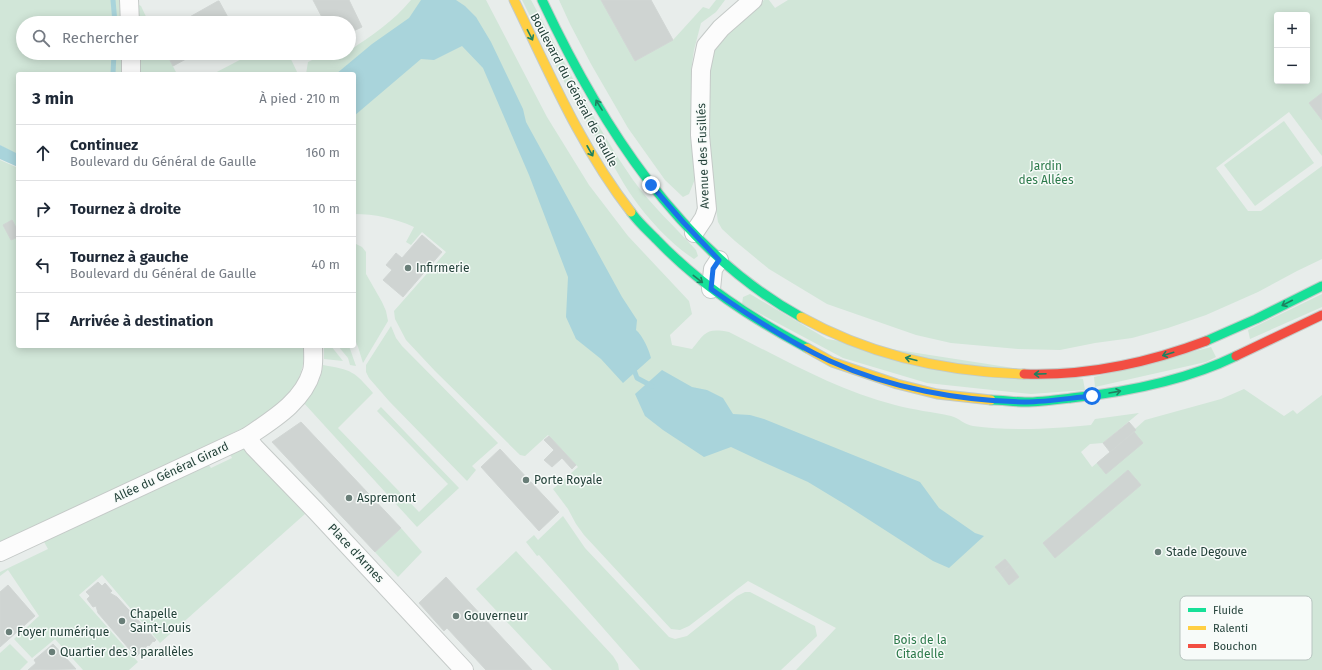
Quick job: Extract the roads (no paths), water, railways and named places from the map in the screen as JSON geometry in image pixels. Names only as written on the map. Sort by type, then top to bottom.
[{"type":"main road","name":"Boulevard du Général de Gaulle","points":[[514,0],[565,105],[593,156],[618,196],[636,218],[675,259],[711,289],[778,334],[819,356],[897,384],[937,394],[1025,402],[1045,401],[1092,396],[1169,381],[1224,362],[1322,315]]},
{"type":"main road","name":"Boulevard du Général de Gaulle","points":[[542,0],[576,69],[626,149],[651,185],[694,233],[719,260],[784,308],[822,329],[860,344],[900,357],[943,367],[976,372],[1025,374],[1088,371],[1139,362],[1189,347],[1230,331],[1322,286]]},
{"type":"street","points":[[129,0],[130,16]]},
{"type":"street","name":"Avenue des Fusillés","points":[[694,233],[704,218],[707,209],[700,135],[701,70],[706,46],[721,28],[753,0]]},
{"type":"street","points":[[131,60],[131,72]]},
{"type":"street","points":[[711,289],[713,269],[719,260]]},
{"type":"street","name":"Allée du Général Girard","points":[[0,552],[247,437],[276,417],[295,400],[308,382],[312,371],[313,353]]},
{"type":"street","name":"Place d'Armes","points":[[247,437],[254,447],[320,515],[464,670]]},
{"type":"water","points":[[421,0],[456,0],[465,6],[476,17],[491,42],[523,109],[526,122],[622,297],[637,320],[636,330],[649,351],[651,358],[623,383],[601,359],[576,339],[566,317],[568,277],[529,175],[483,68],[462,46],[434,60],[421,59],[356,114],[356,72],[338,72],[353,60],[356,60],[356,57],[372,44],[409,18]]},
{"type":"water","points":[[0,145],[16,153],[16,166],[0,159]]},
{"type":"water","points":[[662,370],[692,387],[707,390],[723,398],[733,414],[750,415],[764,419],[920,482],[939,508],[975,533],[984,536],[949,568],[933,561],[808,482],[731,447],[704,457],[663,430],[645,416],[635,394]]},
{"type":"waterway","points":[[113,0],[114,16]]},
{"type":"waterway","points":[[113,72],[114,60]]},
{"type":"waterway","points":[[633,367],[637,378],[652,386]]},
{"type":"place","name":"Infirmerie","points":[[408,268]]},
{"type":"place","name":"Porte Royale","points":[[526,480]]},
{"type":"place","name":"Aspremont","points":[[349,498]]},
{"type":"place","name":"Stade Degouve","points":[[1158,552]]},
{"type":"place","name":"Gouverneur","points":[[456,616]]},
{"type":"place","name":"Chapelle Saint-Louis","points":[[122,621]]},
{"type":"place","name":"Foyer numérique","points":[[9,632]]},
{"type":"place","name":"Quartier des 3 parallèles","points":[[52,652]]},
{"type":"park label","name":"Jardin des Allées","points":[[1046,173]]},
{"type":"park label","name":"Bois de la Citadelle","points":[[920,647]]}]
